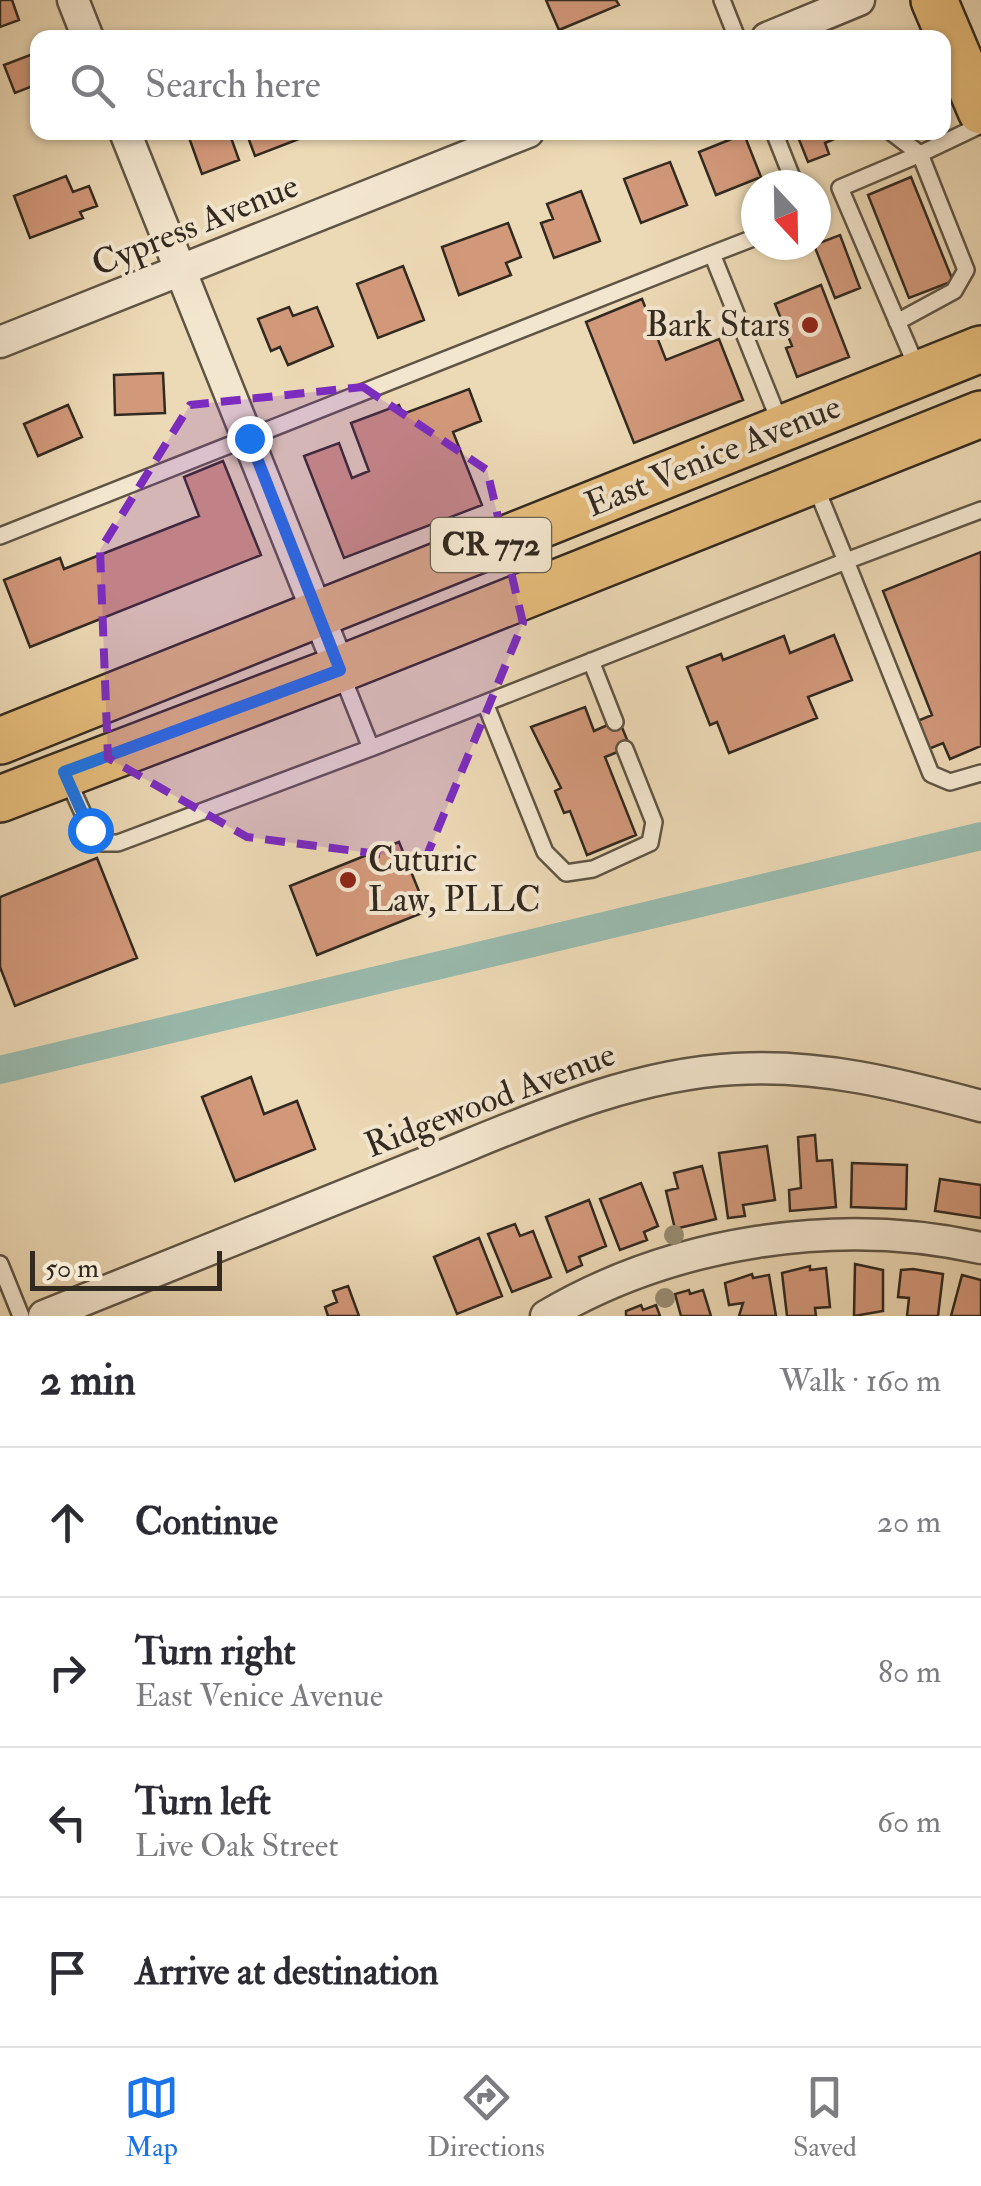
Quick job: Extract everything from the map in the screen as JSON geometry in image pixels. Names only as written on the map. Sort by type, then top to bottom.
[{"type":"main road","points":[[934,0],[947,30]]},
{"type":"main road","points":[[951,40],[981,111]]},
{"type":"main road","name":"East Venice Avenue","points":[[0,740],[981,349]]},
{"type":"main road","name":"East Venice Avenue","points":[[0,799],[340,670],[981,414]]},
{"type":"street","points":[[73,0],[85,30]]},
{"type":"street","points":[[786,30],[859,0]]},
{"type":"street","points":[[129,140],[340,670]]},
{"type":"street","name":"Cypress Avenue","points":[[0,342],[508,140]]},
{"type":"street","name":"Ridgewood Avenue","points":[[44,1316],[550,1113],[654,1080],[733,1069],[792,1068],[870,1078],[981,1106]]},
{"type":"street","points":[[535,1316],[688,1258],[770,1241],[880,1235],[981,1248]]},
{"type":"lane","points":[[722,0],[733,30]]},
{"type":"lane","points":[[951,139],[981,125]]},
{"type":"lane","points":[[777,140],[790,170]]},
{"type":"lane","points":[[897,322],[954,292],[966,270],[920,154],[902,140]]},
{"type":"lane","points":[[919,373],[840,188],[949,140]]},
{"type":"lane","points":[[0,536],[741,243]]},
{"type":"lane","points":[[712,254],[782,428]]},
{"type":"lane","points":[[812,480],[930,774],[950,782],[981,773]]},
{"type":"lane","points":[[64,772],[90,830],[102,843],[118,844],[981,510]]},
{"type":"lane","points":[[591,661],[615,722]]},
{"type":"lane","points":[[340,670],[371,748]]},
{"type":"lane","points":[[485,703],[545,852],[559,870],[578,873],[650,843],[654,822],[626,749]]},
{"type":"lane","points":[[0,1264],[21,1316]]},
{"type":"highlighted area","points":[[363,387],[487,470],[523,623],[425,860],[247,837],[108,758],[100,550],[190,405]]},
{"type":"building","points":[[0,0],[12,0],[19,20],[0,27]]},
{"type":"building","points":[[546,0],[616,0],[619,5],[559,30]]},
{"type":"building","points":[[30,55],[30,87],[15,93],[4,65]]},
{"type":"building","points":[[190,140],[232,140],[239,160],[202,174]]},
{"type":"building","points":[[249,140],[296,140],[255,156]]},
{"type":"building","points":[[729,140],[746,140],[758,170],[741,170],[741,185],[716,195],[699,152]]},
{"type":"building","points":[[799,140],[832,140],[825,143],[829,154],[808,162]]},
{"type":"building","points":[[670,162],[687,205],[641,223],[624,179]]},
{"type":"building","points":[[66,176],[73,192],[89,186],[97,206],[80,212],[83,218],[30,238],[14,196]]},
{"type":"building","points":[[911,177],[953,281],[909,298],[868,195]]},
{"type":"building","points":[[581,191],[600,241],[554,258],[541,223],[553,219],[547,204]]},
{"type":"building","points":[[508,223],[521,257],[506,263],[511,275],[459,295],[442,247]]},
{"type":"building","points":[[840,235],[860,288],[835,298],[820,260],[831,260],[831,238]]},
{"type":"building","points":[[403,266],[424,320],[378,338],[357,284]]},
{"type":"building","name":"Bark Stars","points":[[821,285],[849,357],[797,377],[786,348],[792,346],[775,304]]},
{"type":"building","points":[[642,299],[666,360],[719,339],[743,400],[634,443],[586,322]]},
{"type":"building","points":[[289,307],[293,316],[317,307],[333,346],[288,365],[280,347],[271,351],[258,319]]},
{"type":"building","points":[[163,373],[165,413],[115,415],[114,375]]},
{"type":"building","points":[[469,389],[481,421],[453,432],[482,505],[344,558],[304,456],[339,443],[352,478],[369,471],[351,423],[399,405],[403,414]]},
{"type":"building","points":[[68,405],[82,437],[38,456],[24,424]]},
{"type":"building","points":[[223,461],[261,555],[30,647],[4,580],[60,558],[64,569],[199,516],[184,477]]},
{"type":"building","points":[[981,552],[981,746],[950,759],[943,743],[926,750],[915,722],[932,715],[883,591]]},
{"type":"building","points":[[834,635],[852,680],[808,697],[817,718],[729,753],[717,722],[710,725],[687,667],[721,654],[723,660],[784,636],[790,653]]},
{"type":"building","points":[[585,707],[594,731],[619,720],[630,747],[605,757],[636,835],[587,855],[570,811],[564,813],[555,791],[561,788],[531,727]]},
{"type":"building","points":[[399,842],[427,911],[317,955],[290,886]]},
{"type":"building","points":[[97,858],[137,958],[15,1006],[0,967],[0,897]]},
{"type":"building","points":[[251,1077],[264,1114],[297,1101],[315,1149],[235,1181],[202,1097]]},
{"type":"building","points":[[815,1135],[817,1161],[832,1160],[836,1207],[790,1211],[789,1190],[801,1188],[798,1137]]},
{"type":"building","points":[[767,1146],[775,1200],[743,1205],[745,1216],[728,1218],[719,1153]]},
{"type":"building","points":[[852,1163],[907,1165],[906,1209],[851,1207]]},
{"type":"building","points":[[702,1166],[716,1219],[675,1229],[666,1191],[678,1188],[674,1173]]},
{"type":"building","points":[[940,1179],[981,1185],[981,1218],[935,1211]]},
{"type":"building","points":[[641,1183],[658,1226],[644,1232],[647,1240],[620,1250],[600,1199]]},
{"type":"building","points":[[589,1200],[606,1246],[579,1257],[582,1265],[567,1272],[546,1217]]},
{"type":"building","points":[[515,1224],[520,1236],[533,1231],[551,1277],[512,1292],[488,1234]]},
{"type":"building","points":[[479,1238],[502,1296],[457,1314],[434,1257]]},
{"type":"building","points":[[855,1264],[883,1270],[883,1311],[854,1316]]},
{"type":"building","points":[[810,1266],[810,1270],[826,1268],[830,1307],[815,1308],[816,1316],[787,1316],[782,1273]]},
{"type":"building","points":[[901,1270],[943,1274],[938,1316],[907,1316],[909,1298],[898,1297]]},
{"type":"building","points":[[752,1274],[753,1278],[769,1275],[776,1316],[739,1316],[743,1303],[729,1305],[725,1283]]},
{"type":"building","points":[[962,1275],[981,1280],[981,1316],[951,1316]]},
{"type":"building","points":[[348,1286],[359,1316],[328,1316],[325,1307],[337,1302],[333,1291]]},
{"type":"building","points":[[689,1290],[690,1294],[703,1290],[711,1316],[681,1316],[675,1294]]},
{"type":"building","points":[[641,1305],[643,1310],[656,1305],[660,1316],[626,1316],[626,1311]]},
{"type":"waterway","points":[[0,1070],[981,836]]},
{"type":"place","name":"Bark Stars","points":[[810,325]]},
{"type":"place","name":"Cuturic Law, PLLC","points":[[348,880]]},
{"type":"route","points":[[90,830],[64,772],[340,670],[249,438]]}]
